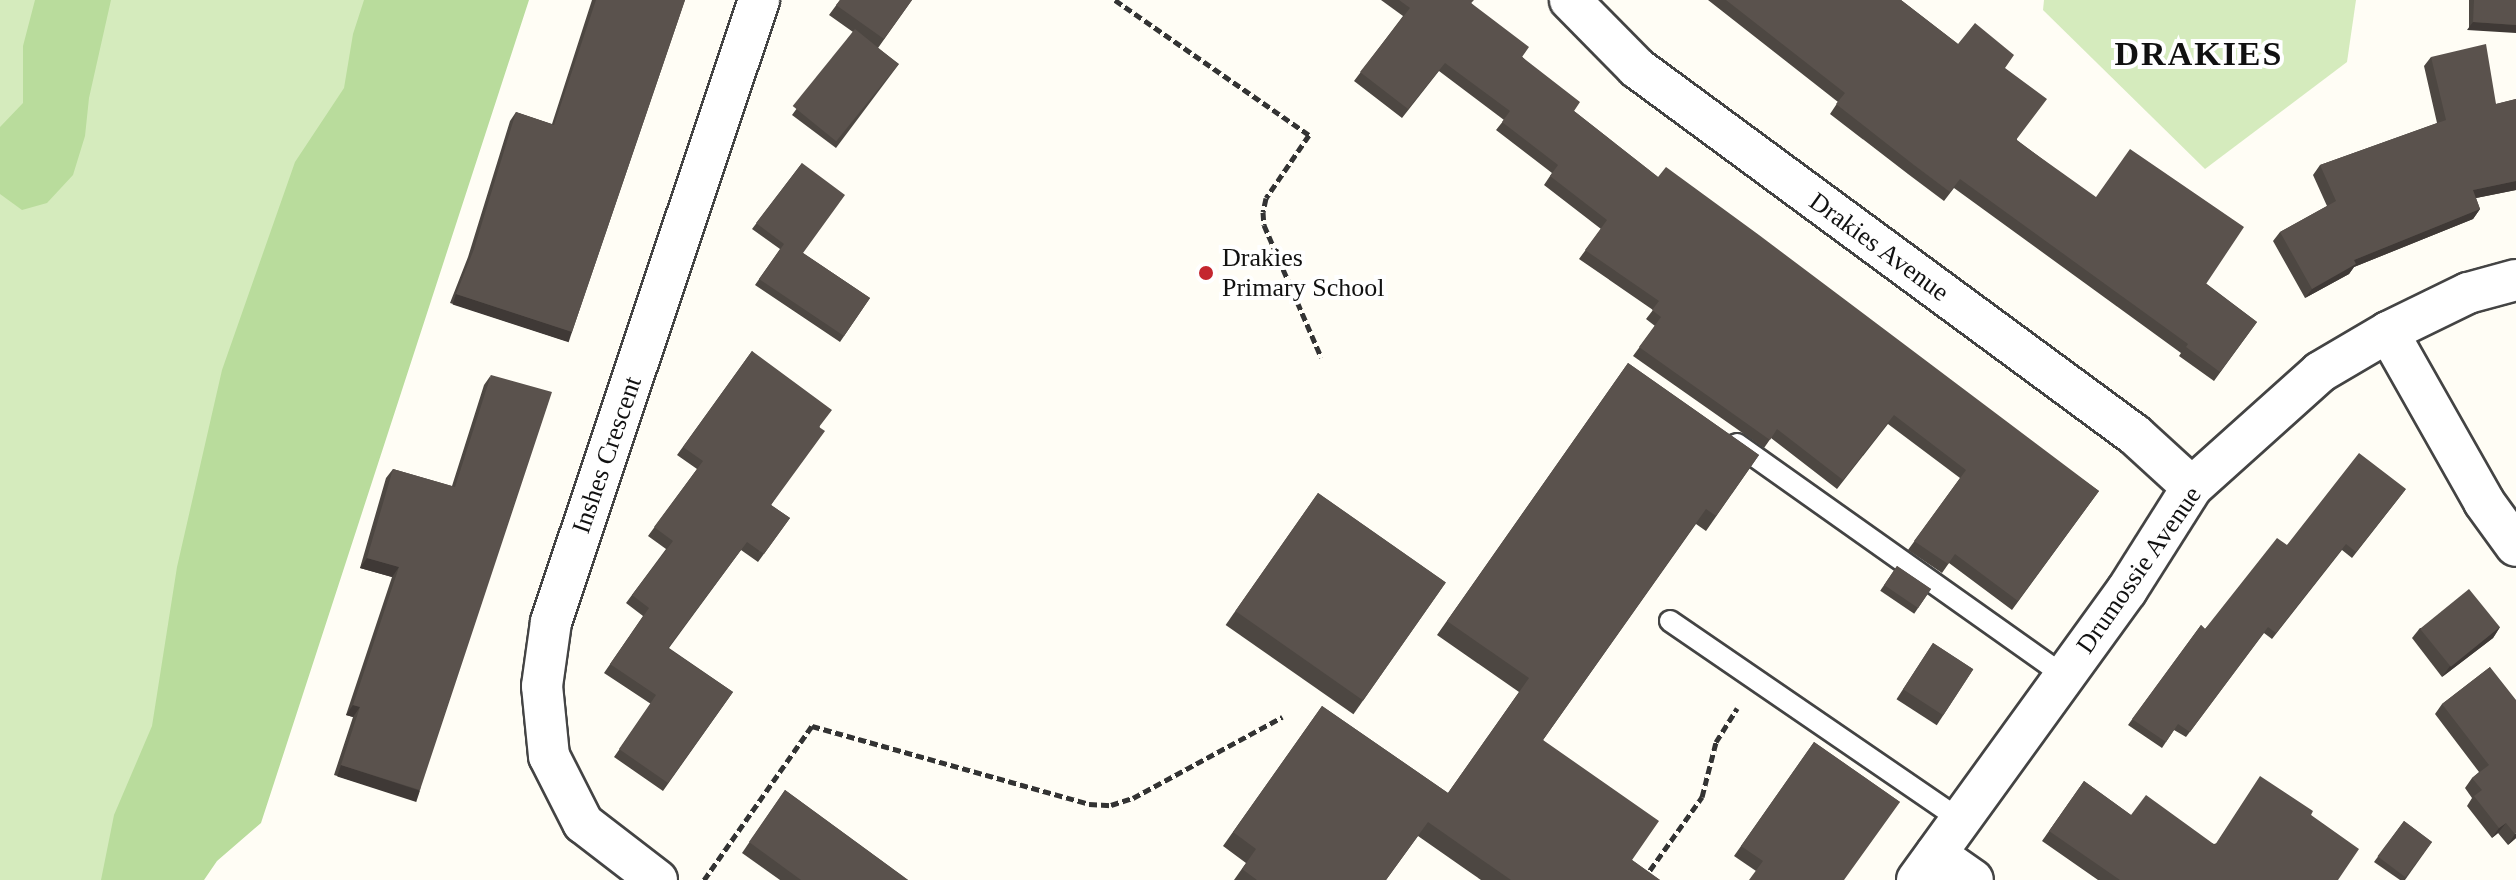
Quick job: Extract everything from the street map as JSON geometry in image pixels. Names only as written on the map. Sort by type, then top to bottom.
[{"type":"street","name":"Inshes Crescent","points":[[657,880],[583,823],[549,756],[542,686],[551,622],[759,0]]},
{"type":"street","name":"Drakies Avenue","points":[[1570,0],[1637,68],[2135,435],[2192,487]]},
{"type":"street","name":"Drumossie Avenue","points":[[1973,880],[1927,867],[2127,590],[2192,487],[2320,372],[2388,332],[2468,293],[2516,280]]},
{"type":"street","points":[[2388,332],[2484,502],[2516,546]]},
{"type":"lane","points":[[1717,430],[2065,676]]},
{"type":"lane","points":[[1670,621],[1753,681],[1961,820]]},
{"type":"path","points":[[1115,0],[1309,135],[1266,198],[1263,212],[1264,225],[1321,357]]},
{"type":"path","points":[[1643,880],[1702,797],[1716,742],[1753,681]]},
{"type":"path","points":[[704,880],[812,726],[1089,804],[1111,805],[1133,798],[1282,717]]},
{"type":"green space","points":[[0,0],[527,0],[160,880],[0,880]]},
{"type":"green space","points":[[35,0],[111,0],[89,98],[85,136],[73,175],[47,203],[22,210],[0,194],[0,127],[23,103],[23,46]]},
{"type":"green space","points":[[364,0],[529,0],[261,823],[217,861],[204,880],[101,880],[114,815],[152,726],[177,567],[222,370],[295,162],[344,88],[353,34]]},
{"type":"green space","points":[[2044,0],[2356,0],[2347,62],[2205,169],[2043,10]]},
{"type":"building","points":[[596,0],[685,0],[572,332],[456,294],[474,249],[516,112],[554,125]]},
{"type":"building","points":[[840,0],[912,0],[884,39],[836,5]]},
{"type":"building","points":[[1399,0],[1473,0],[1471,3],[1529,47],[1522,57],[1580,102],[1574,111],[1658,177],[1666,167],[2099,491],[2018,601],[1955,554],[1948,564],[1914,541],[1966,470],[1894,415],[1843,480],[1777,429],[1770,440],[1639,347],[1661,317],[1652,310],[1659,301],[1585,250],[1607,220],[1550,176],[1558,165],[1502,122],[1510,111],[1445,63],[1408,109],[1360,72],[1410,8]]},
{"type":"building","points":[[1726,0],[1901,0],[1958,44],[1975,23],[2014,55],[2005,68],[2047,99],[2016,140],[2096,197],[2130,149],[2244,227],[2206,284],[2257,322],[2220,372],[2186,347],[2188,344],[1960,179],[1950,192],[1914,165],[1836,104],[1845,93]]},
{"type":"building","points":[[2474,0],[2516,0],[2516,25],[2473,22]]},
{"type":"building","points":[[855,29],[899,64],[836,141],[793,106]]},
{"type":"building","points":[[2486,44],[2496,104],[2516,99],[2516,181],[2473,190],[2480,209],[2354,260],[2356,264],[2312,289],[2280,232],[2336,201],[2320,165],[2446,120],[2431,57]]},
{"type":"building","points":[[802,163],[845,195],[803,253],[870,298],[844,336],[759,279],[784,244],[756,223]]},
{"type":"building","points":[[752,351],[832,410],[819,427],[825,431],[771,505],[790,518],[764,554],[747,542],[668,648],[733,692],[668,783],[619,749],[656,695],[610,664],[649,608],[632,595],[673,541],[654,527],[703,461],[683,447]]},
{"type":"building","points":[[1628,363],[1759,455],[1716,516],[1706,509],[1543,740],[1659,821],[1632,860],[1660,880],[1511,880],[1428,822],[1386,880],[1257,880],[1242,869],[1256,849],[1233,832],[1322,706],[1448,793],[1529,678],[1447,621]]},
{"type":"building","points":[[491,375],[552,392],[420,790],[341,765],[360,707],[353,705],[399,567],[367,558],[393,469],[455,487]]},
{"type":"building","points":[[2359,453],[2406,489],[2356,552],[2346,544],[2276,633],[2268,627],[2190,732],[2178,724],[2166,742],[2132,719],[2201,625],[2205,629],[2277,538],[2287,545]]},
{"type":"building","points":[[1318,493],[1446,582],[1363,700],[1235,611]]},
{"type":"building","points":[[1897,566],[1931,589],[1918,608],[1884,585]]},
{"type":"building","points":[[2469,589],[2500,627],[2451,667],[2420,629]]},
{"type":"building","points":[[1933,643],[1973,669],[1943,715],[1903,689]]},
{"type":"building","points":[[2490,667],[2516,700],[2515,834],[2506,823],[2499,828],[2474,796],[2482,790],[2472,778],[2489,765],[2442,704]]},
{"type":"building","points":[[1814,742],[1900,802],[1844,880],[1749,880],[1763,861],[1741,846]]},
{"type":"building","points":[[2260,776],[2313,811],[2311,815],[2359,849],[2338,880],[2120,880],[2049,831],[2084,781],[2131,815],[2146,795],[2215,845]]},
{"type":"building","points":[[785,790],[908,880],[801,880],[749,842]]},
{"type":"building","points":[[2404,821],[2432,842],[2405,877],[2378,856]]},
{"type":"place","name":"Drakies Primary School","points":[[1206,273]]},
{"type":"district","name":"DRAKIES","points":[[2199,54]]}]
